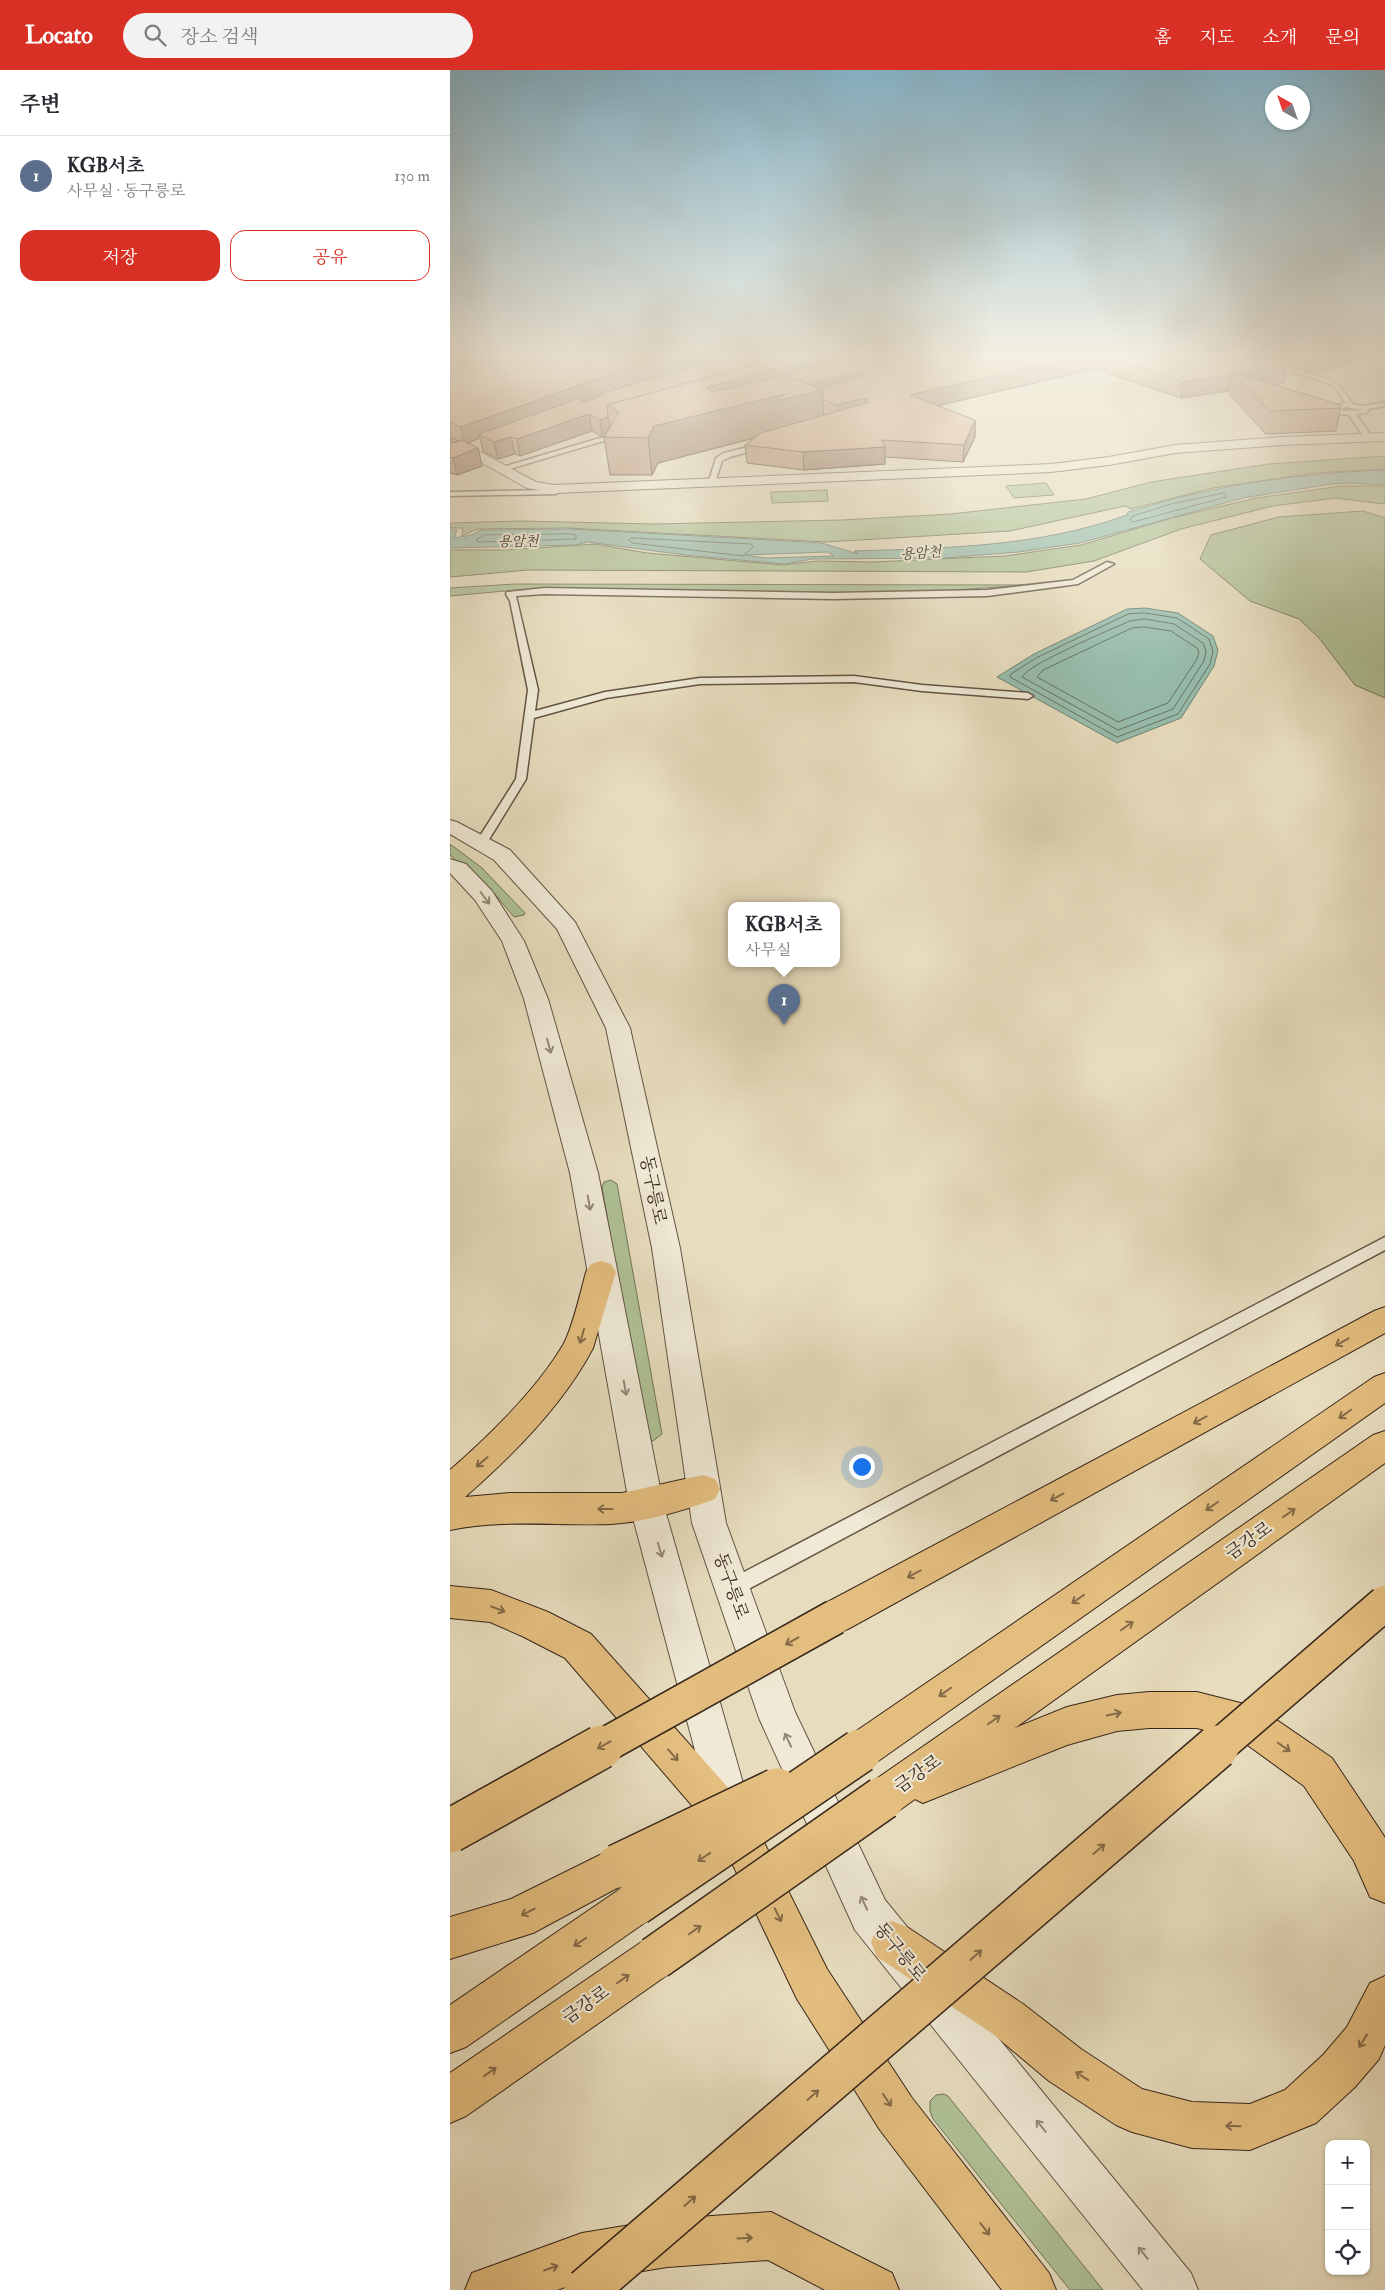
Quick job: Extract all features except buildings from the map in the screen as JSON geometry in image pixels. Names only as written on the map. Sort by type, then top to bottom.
[{"type":"main road","points":[[450,1490],[490,1455],[547,1391],[578,1348],[601,1272]]},
{"type":"main road","points":[[450,1831],[835,1617],[1385,1319]]},
{"type":"main road","points":[[450,2030],[860,1751],[1385,1386]]},
{"type":"main road","name":"금강로","points":[[450,2100],[1385,1445]]},
{"type":"main road","points":[[450,1515],[512,1508],[612,1509],[646,1503],[703,1488]]},
{"type":"main road","points":[[450,1602],[491,1606],[535,1624],[578,1646],[734,1824],[817,1992],[896,2114],[1032,2290]]},
{"type":"main road","points":[[586,2290],[1385,1603]]},
{"type":"main road","points":[[883,1798],[1067,1726],[1125,1712],[1197,1710],[1252,1725],[1318,1772],[1368,1847],[1385,1882]]},
{"type":"main road","points":[[450,1938],[518,1918],[618,1866],[860,1751]]},
{"type":"main road","points":[[892,1942],[1008,2019],[1064,2065],[1132,2109],[1192,2124],[1250,2126],[1300,2107],[1339,2071],[1363,2043],[1385,1998]]},
{"type":"main road","points":[[489,2290],[582,2257],[667,2242],[771,2236],[875,2290]]},
{"type":"street","points":[[479,458],[532,485],[554,489],[1051,468],[1128,458]]},
{"type":"street","name":"동구릉로","points":[[450,826],[502,855],[568,927],[618,1028],[666,1248],[709,1523],[778,1718],[870,1915],[1174,2290]]},
{"type":"street","points":[[450,864],[458,869],[484,896],[513,941],[536,998],[584,1173],[601,1272],[620,1361],[646,1503],[709,1726],[734,1824]]},
{"type":"lane","points":[[500,469],[540,458]]},
{"type":"lane","points":[[711,482],[719,460],[723,458]]},
{"type":"lane","points":[[450,494],[556,492],[554,489]]},
{"type":"lane","points":[[481,844],[521,779],[530,716],[533,690],[514,601],[510,594],[554,591],[878,596],[987,593],[1075,582],[1110,564]]},
{"type":"lane","points":[[530,716],[605,695],[700,681],[854,679],[922,688],[1028,696]]},
{"type":"lane","points":[[732,1588],[1385,1242]]},
{"type":"shaded area","points":[[1385,458],[1385,469],[1315,473],[1213,488],[1131,509],[1125,506],[1010,531],[827,542],[567,528],[477,529],[462,536],[463,528],[450,528],[450,523],[521,521],[653,524],[842,520],[951,514],[1086,499],[1151,482],[1269,464]]},
{"type":"shaded area","points":[[1046,483],[1054,495],[1014,498],[1006,486]]},
{"type":"shaded area","points":[[1342,486],[1385,486],[1385,504],[1335,498],[1273,506],[1181,529],[1094,561],[1026,572],[528,570],[450,577],[450,550],[506,550],[595,544],[647,553],[783,565],[817,561],[873,562],[1005,556],[1081,545],[1172,518],[1256,498]]},
{"type":"shaded area","points":[[827,490],[828,501],[772,503],[771,492]]},
{"type":"shaded area","points":[[1363,511],[1385,518],[1385,698],[1355,685],[1319,638],[1299,619],[1250,601],[1200,559],[1211,535],[1279,517]]},
{"type":"shaded area","points":[[515,584],[1023,585],[917,593],[516,590],[450,596],[450,588]]},
{"type":"shaded area","points":[[450,844],[482,868],[525,913],[524,915],[514,917],[493,892],[450,855]]},
{"type":"shaded area","points":[[611,1180],[617,1184],[662,1434],[653,1441],[646,1438],[602,1187],[604,1182]]},
{"type":"shaded area","points":[[944,2094],[948,2096],[1103,2290],[1070,2290],[933,2119],[930,2111],[930,2101],[936,2095]]},
{"type":"water","name":"용암천","points":[[1385,470],[1385,485],[1332,484],[1243,498],[1080,543],[1019,552],[945,558],[812,559],[785,564],[685,555],[588,542],[575,545],[450,548],[450,530],[457,530],[454,538],[472,535],[481,530],[572,529],[822,543],[858,554],[854,551],[958,547],[1026,540],[1060,534],[1094,526],[1127,515],[1128,512],[1165,501],[1227,487],[1290,477]],"holes":[[[828,552],[834,556],[765,558],[745,555]]]},
{"type":"water","points":[[1145,608],[1178,613],[1213,636],[1218,650],[1214,666],[1181,718],[1117,743],[997,677],[1034,654],[1127,609]]},
{"type":"place","name":"KGB서초","points":[[784,1025]]}]
